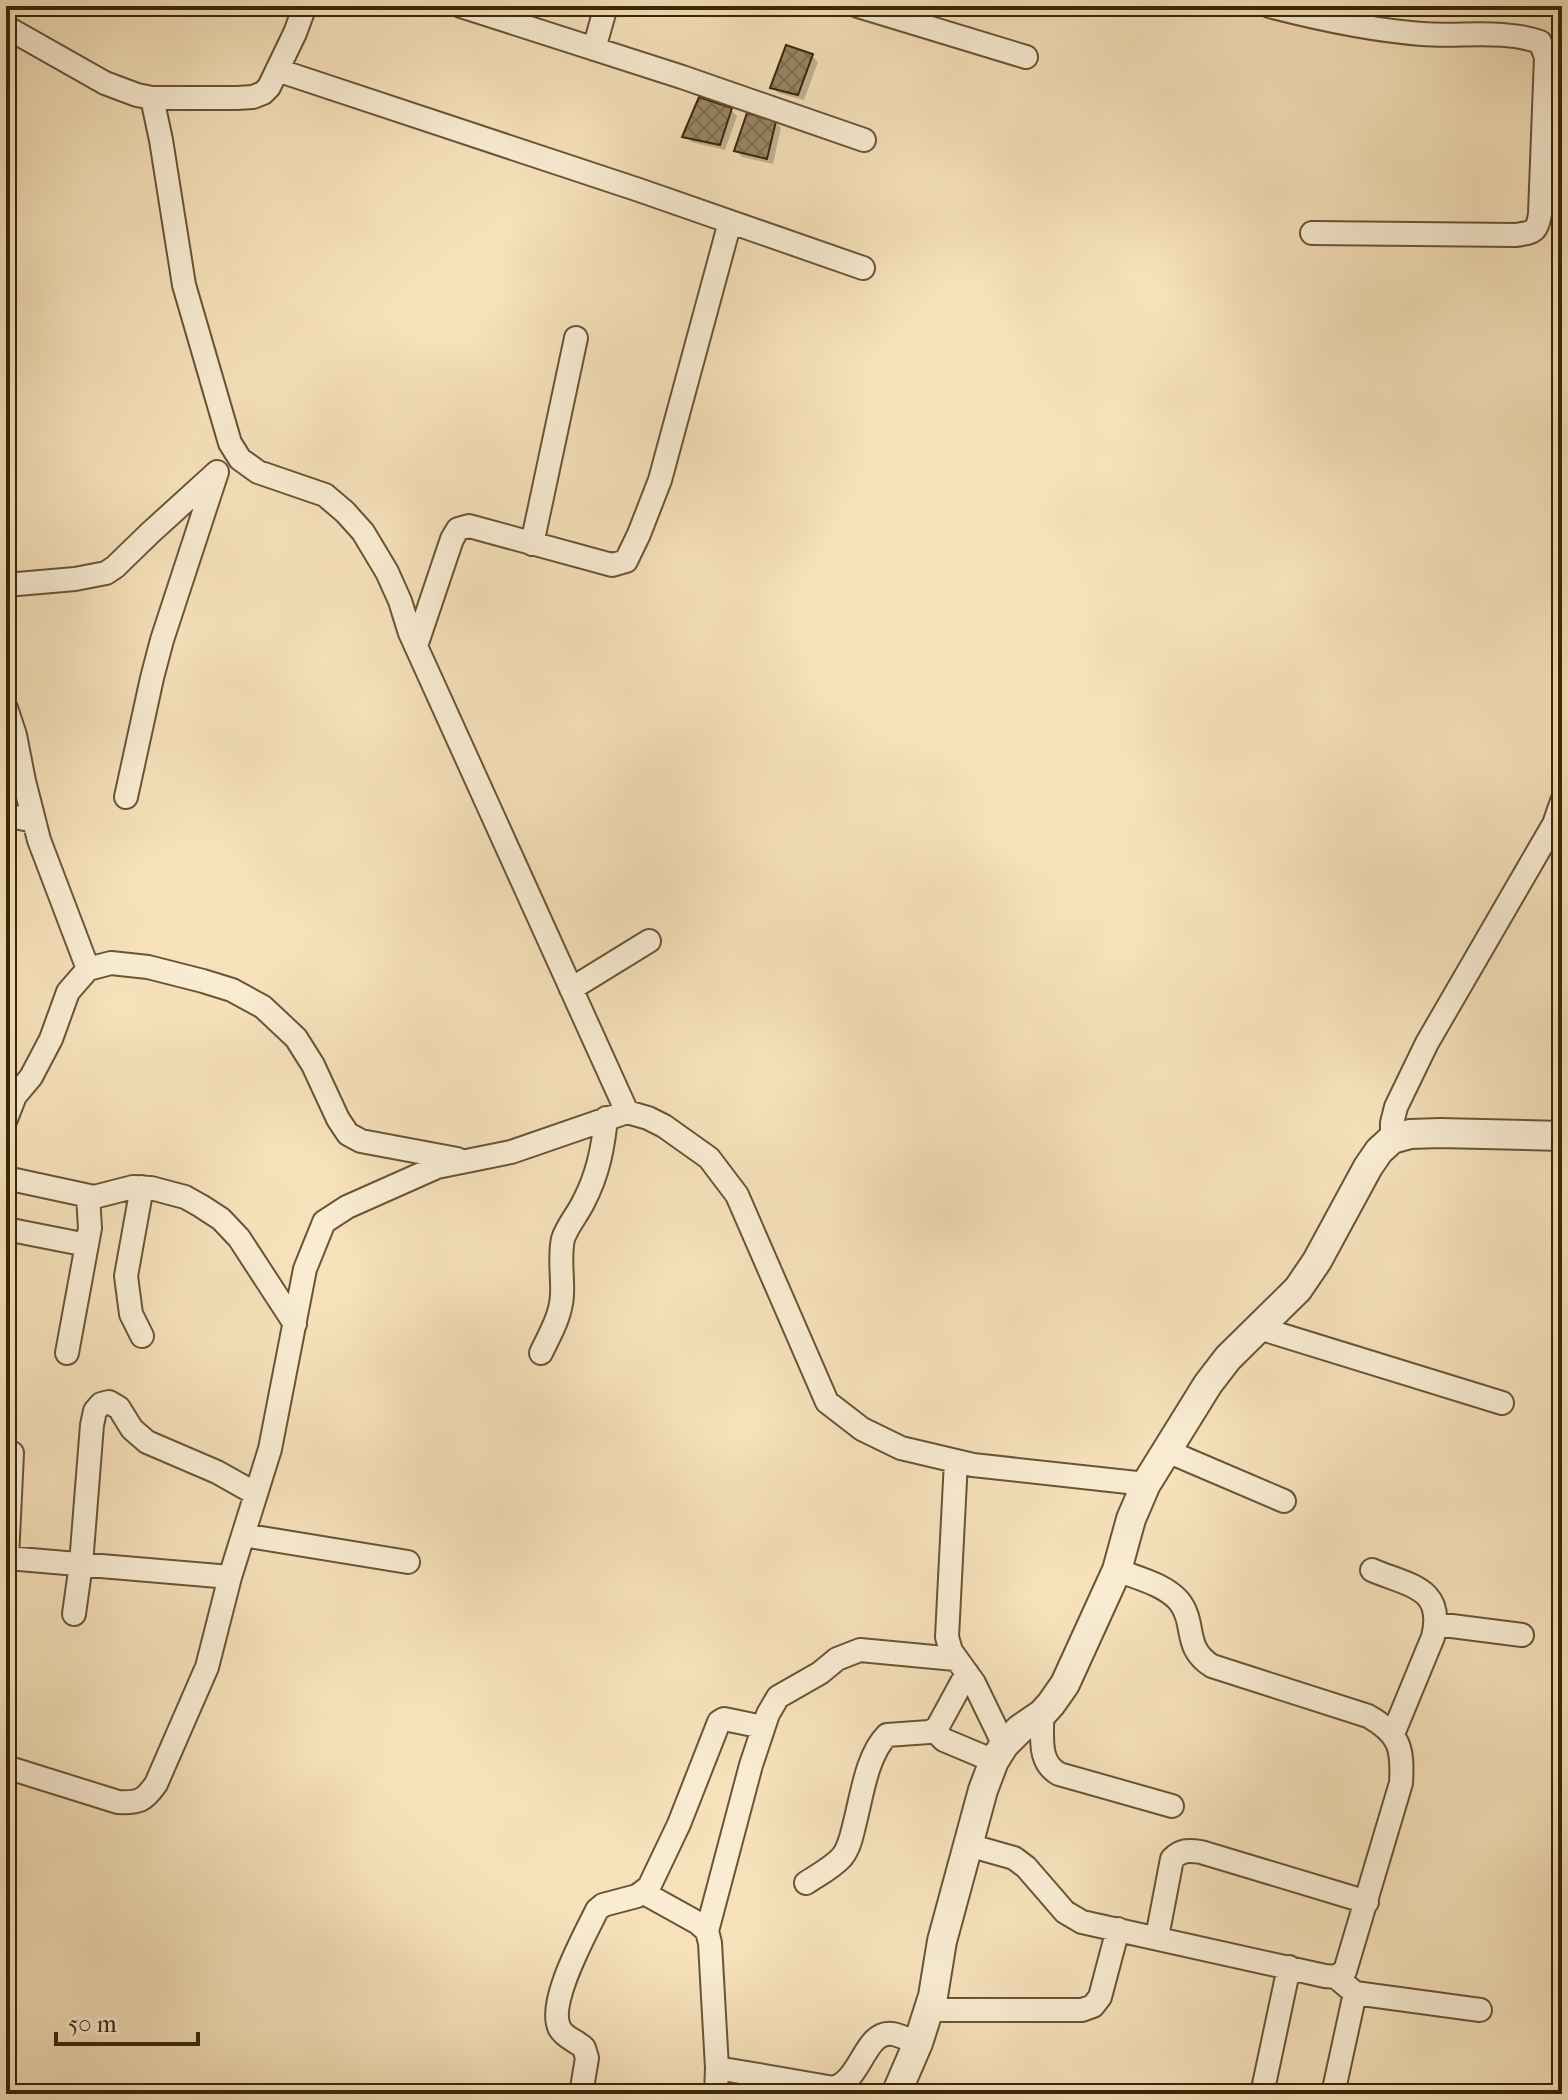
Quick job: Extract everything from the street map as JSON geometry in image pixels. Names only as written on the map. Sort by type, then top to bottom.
[{"type":"street","points":[[6,27],[127,93],[152,98],[253,97],[269,87],[305,6]]},
{"type":"street","points":[[461,6],[864,140]]},
{"type":"street","points":[[594,49],[606,6]]},
{"type":"street","points":[[858,6],[1026,57]]},
{"type":"street","points":[[1269,6],[1342,14],[1364,28],[1424,35],[1522,36],[1540,42],[1546,57],[1538,226],[1532,232],[1516,235],[1312,233]]},
{"type":"street","points":[[277,70],[863,268]]},
{"type":"street","points":[[152,98],[184,285],[230,443],[240,459],[258,472],[325,495],[363,532],[387,572],[416,646],[571,989],[616,1115],[603,1146],[598,1169],[564,1235],[561,1305],[541,1353]]},
{"type":"street","points":[[416,646],[458,529],[469,526],[612,565],[626,561],[660,480],[730,222]]},
{"type":"street","points":[[532,544],[576,338]]},
{"type":"street","points":[[6,585],[106,573],[237,454]]},
{"type":"street","points":[[126,797],[162,640],[217,472]]},
{"type":"street","points":[[6,708],[39,840],[88,969]]},
{"type":"street","points":[[1392,1139],[1396,1107],[1427,1043],[1554,824],[1562,801]]},
{"type":"street","points":[[6,815],[34,821]]},
{"type":"street","points":[[571,989],[649,941]]},
{"type":"street","points":[[6,1119],[15,1096],[31,1077],[51,1039],[68,992],[88,969],[111,963],[148,967],[232,990],[263,1007],[296,1038],[313,1065],[338,1119],[353,1138],[466,1161]]},
{"type":"street","points":[[6,1767],[118,1802],[135,1803],[147,1796],[156,1784],[207,1667],[230,1577],[270,1449],[305,1269],[324,1222],[347,1207],[437,1167],[511,1152],[616,1115],[648,1118],[709,1158],[737,1195],[827,1402],[862,1429],[901,1448],[956,1461],[1146,1484]]},
{"type":"street","points":[[896,2094],[918,2043],[933,1996],[942,1941],[968,1845],[983,1790],[999,1753],[1020,1729],[1042,1714],[1065,1684],[1117,1570],[1131,1519],[1146,1484],[1208,1384],[1228,1358],[1298,1289],[1317,1261],[1368,1167],[1392,1139],[1410,1134],[1440,1133],[1562,1136]]},
{"type":"street","points":[[6,1178],[88,1196],[142,1187],[185,1197],[221,1219],[247,1250],[295,1324]]},
{"type":"street","points":[[142,1187],[126,1276],[131,1314],[142,1336]]},
{"type":"street","points":[[67,1353],[91,1217],[88,1196]]},
{"type":"street","points":[[6,1229],[87,1245]]},
{"type":"street","points":[[1259,1328],[1502,1403]]},
{"type":"street","points":[[74,1614],[92,1425],[95,1411],[101,1404],[109,1402],[119,1408],[132,1429],[147,1442],[217,1472],[256,1494]]},
{"type":"street","points":[[1167,1451],[1284,1501]]},
{"type":"street","points":[[12,1453],[7,1558],[230,1577]]},
{"type":"street","points":[[956,1461],[947,1637],[985,1703],[999,1753]]},
{"type":"street","points":[[243,1535],[408,1562]]},
{"type":"street","points":[[1117,1570],[1168,1590],[1181,1603],[1195,1649],[1201,1659],[1212,1666],[1368,1716],[1393,1734],[1402,1758],[1401,1783],[1345,1971],[1336,1977]]},
{"type":"street","points":[[1372,1570],[1423,1592],[1432,1600],[1436,1624],[1393,1734]]},
{"type":"street","points":[[1436,1624],[1522,1635]]},
{"type":"street","points":[[716,2094],[717,2068],[707,1931],[730,1839],[763,1727],[773,1704],[778,1697],[847,1654],[860,1650],[961,1666]]},
{"type":"street","points":[[806,1883],[844,1854],[851,1840],[878,1743],[887,1735],[929,1732],[937,1728],[961,1666]]},
{"type":"street","points":[[1042,1714],[1044,1758],[1049,1769],[1172,1806]]},
{"type":"street","points":[[581,2094],[587,2058],[584,2048],[559,2028],[557,2002],[597,1910],[603,1905],[644,1893],[649,1887],[679,1824],[719,1722],[734,1720],[763,1727]]},
{"type":"street","points":[[934,1730],[944,1740],[999,1753]]},
{"type":"street","points":[[968,1845],[1014,1858],[1026,1867],[1065,1912],[1082,1922],[1336,1977],[1355,1993],[1480,2010]]},
{"type":"street","points":[[1157,1937],[1172,1859],[1178,1853],[1189,1850],[1367,1902]]},
{"type":"street","points":[[644,1893],[707,1931]]},
{"type":"street","points":[[928,2010],[1082,2010],[1093,2006],[1100,1997],[1118,1929]]},
{"type":"street","points":[[1262,2094],[1289,1967]]},
{"type":"street","points":[[1333,2094],[1355,1993]]},
{"type":"street","points":[[717,2068],[834,2088],[844,2085],[868,2048],[883,2034],[893,2034],[918,2043]]},
{"type":"building","points":[[786,45],[813,54],[798,95],[770,88]]},
{"type":"building","points":[[699,97],[732,108],[720,145],[682,137]]},
{"type":"building","points":[[747,113],[776,121],[767,159],[734,151]]}]
